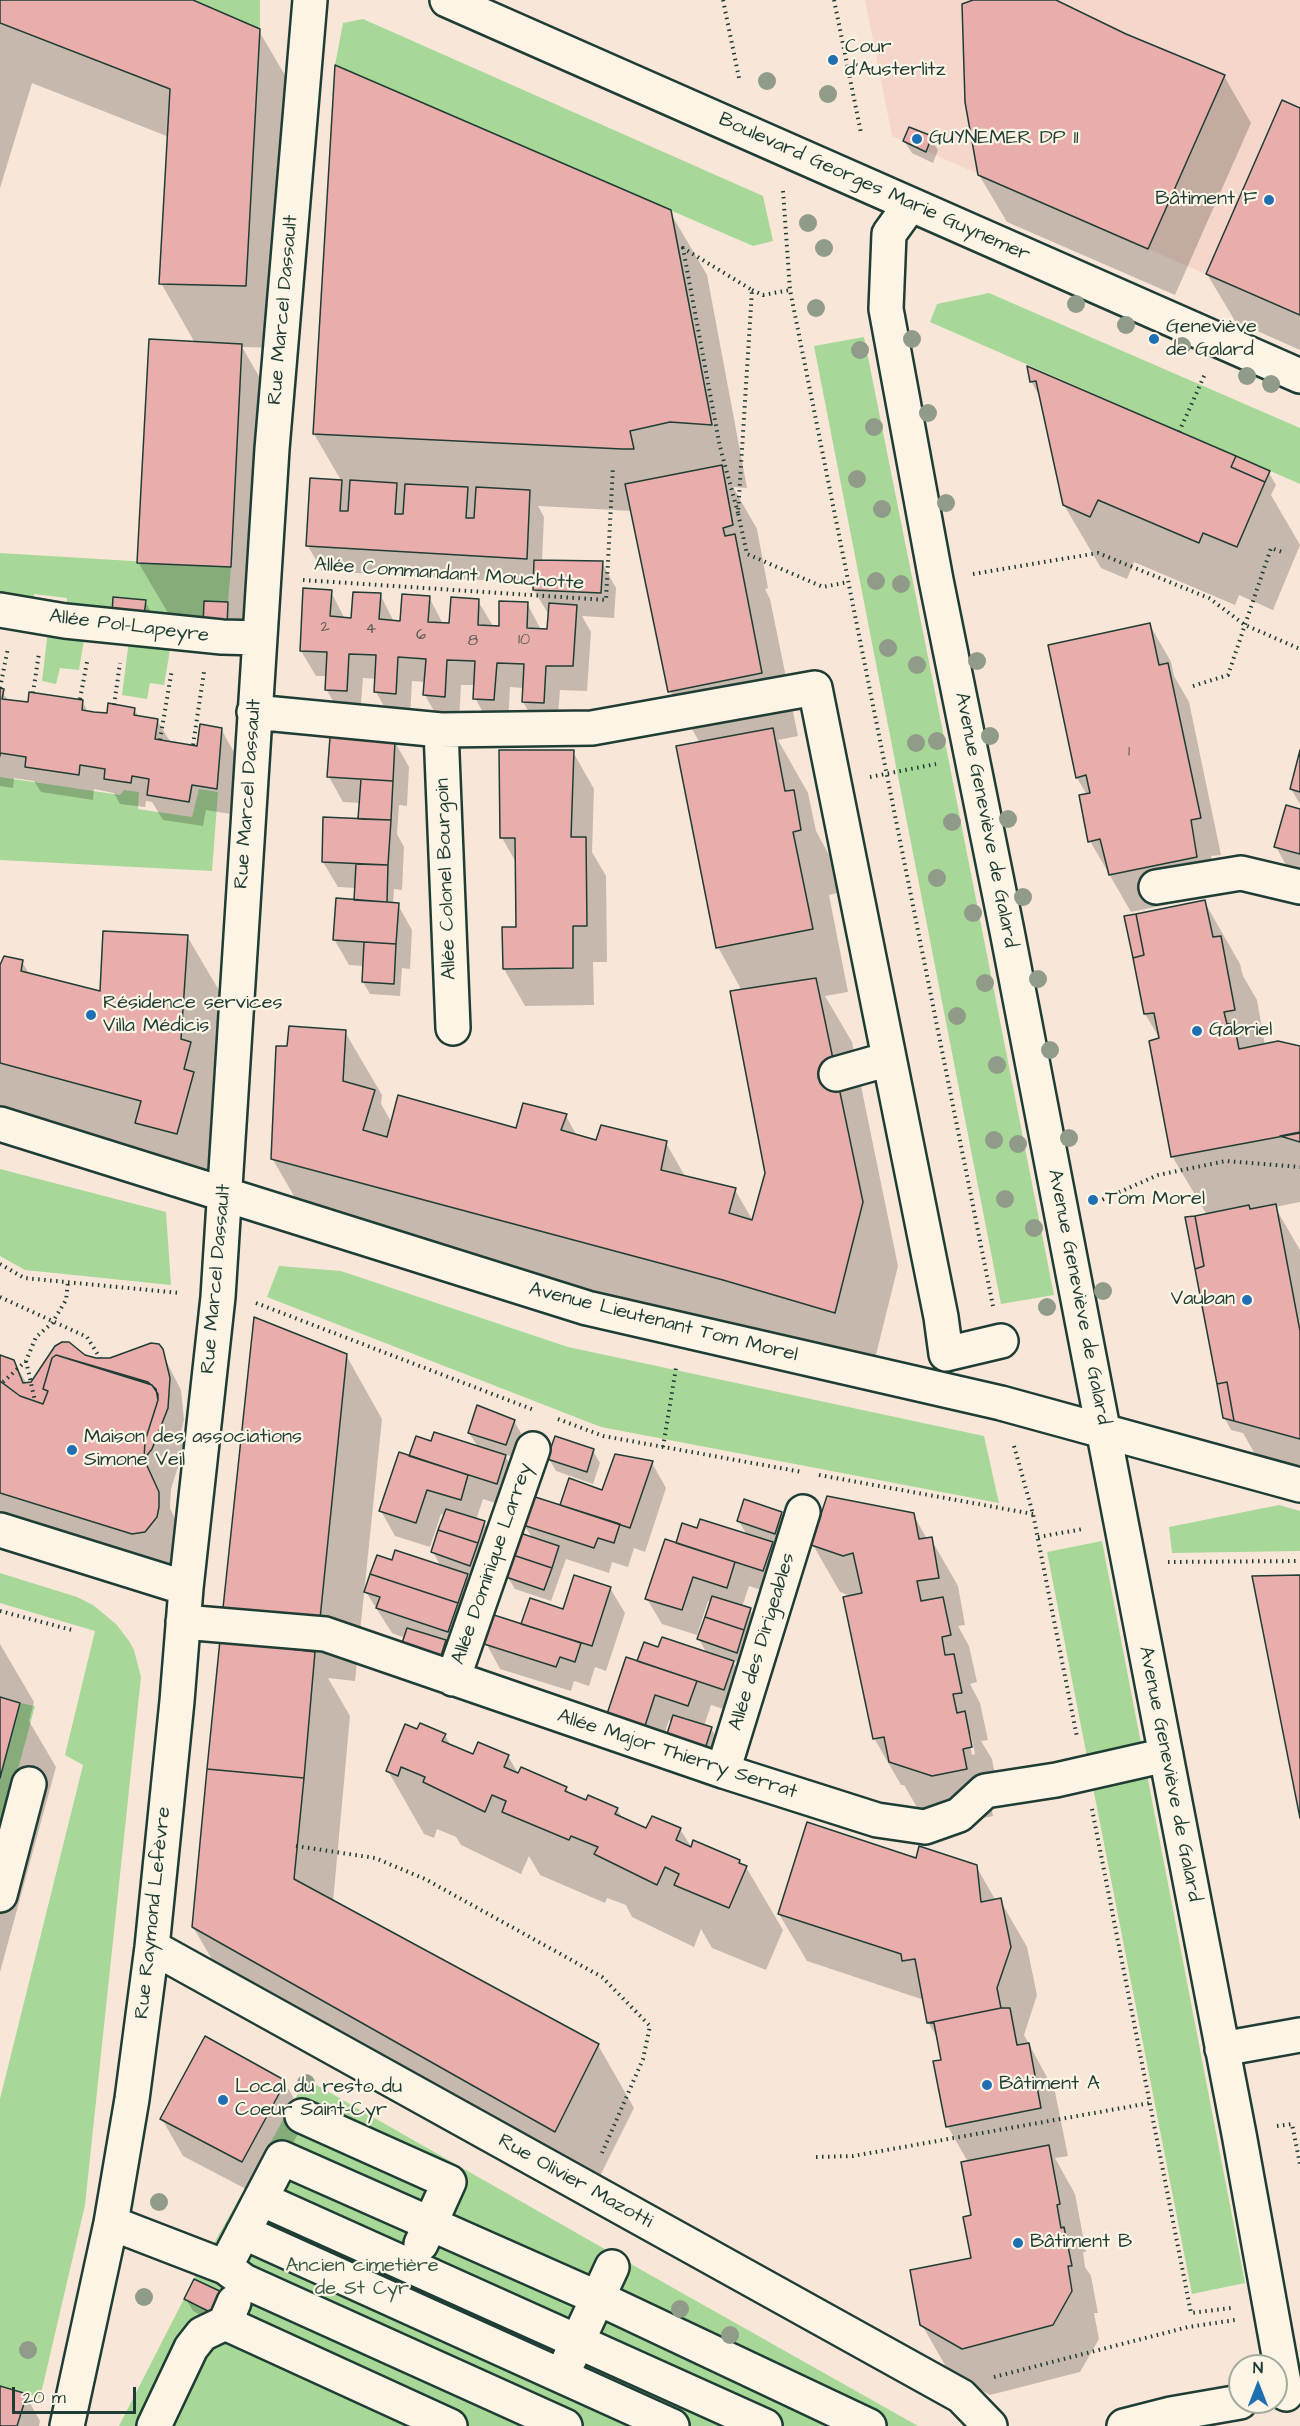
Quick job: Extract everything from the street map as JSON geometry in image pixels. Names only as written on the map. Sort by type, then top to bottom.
[{"type":"street","name":"Rue Marcel Dassault","points":[[186,1588],[218,1297],[263,578],[310,0]]},
{"type":"street","name":"Boulevard Georges Marie Guynemer","points":[[447,0],[1300,376]]},
{"type":"street","name":"Avenue Geneviève de Galard","points":[[910,206],[889,234],[886,309],[936,580],[1129,1562],[1155,1758],[1222,2049],[1280,2354]]},
{"type":"street","name":"Allée Pol-Lapeyre","points":[[0,610],[65,621],[260,638]]},
{"type":"street","points":[[254,712],[441,730],[592,728],[815,688],[941,1317],[946,1354],[1001,1341]]},
{"type":"street","name":"Allée Colonel Bourgoin","points":[[441,730],[453,1028]]},
{"type":"street","points":[[1156,886],[1241,873],[1300,887]]},
{"type":"street","points":[[836,1074],[889,1059]]},
{"type":"street","name":"Avenue Lieutenant Tom Morel","points":[[0,1124],[224,1192],[587,1308],[1001,1402],[1300,1485]]},
{"type":"street","name":"Allée Dominique Larrey","points":[[453,1680],[533,1449]]},
{"type":"street","name":"Allée des Dirigeables","points":[[723,1771],[803,1512]]},
{"type":"street","points":[[0,1530],[186,1588]]},
{"type":"street","name":"Rue Raymond Lefèvre","points":[[67,2426],[111,2223],[132,2099],[152,1947],[186,1588]]},
{"type":"street","name":"Allée Major Thierry Serrat","points":[[183,1622],[325,1634],[453,1680],[723,1771],[877,1820],[925,1827],[959,1815],[985,1791],[1056,1780],[1155,1758]]},
{"type":"street","points":[[0,1895],[29,1785]]},
{"type":"street","name":"Rue Olivier Mazotti","points":[[152,1947],[961,2396],[983,2417]]},
{"type":"street","points":[[1222,2049],[1300,2035]]},
{"type":"street","points":[[225,2323],[243,2232],[306,2107],[449,2182],[377,2340]]},
{"type":"street","points":[[282,2158],[598,2298],[869,2426]]},
{"type":"street","points":[[261,2199],[577,2341],[745,2422],[756,2372]]},
{"type":"street","points":[[111,2223],[235,2274],[548,2423],[561,2376],[612,2267]]},
{"type":"street","points":[[243,2232],[672,2426]]},
{"type":"street","points":[[154,2426],[191,2348],[202,2334],[225,2323]]},
{"type":"street","points":[[225,2323],[450,2426]]},
{"type":"street","points":[[1135,2424],[1228,2405]]},
{"type":"path","points":[[723,0],[739,78]]},
{"type":"path","points":[[834,0],[861,133]]},
{"type":"path","points":[[796,152],[782,188],[790,290],[1001,1341]]},
{"type":"path","points":[[790,290],[763,295],[683,248],[720,447],[747,554],[823,587],[848,582]]},
{"type":"path","points":[[738,513],[752,290]]},
{"type":"path","points":[[1179,432],[1219,340]]},
{"type":"path","name":"Allée Commandant Mouchotte","points":[[263,578],[606,600],[613,466]]},
{"type":"path","points":[[1193,686],[1228,675],[1271,548],[1282,552]]},
{"type":"path","points":[[973,574],[1098,553],[1209,598],[1245,626],[1300,649]]},
{"type":"path","points":[[160,740],[194,634]]},
{"type":"path","points":[[193,745],[194,634]]},
{"type":"path","points":[[896,772],[939,764]]},
{"type":"path","points":[[1094,1204],[1158,1175],[1226,1161],[1300,1167]]},
{"type":"path","points":[[0,1264],[24,1278],[218,1297],[262,1304],[541,1412]]},
{"type":"path","points":[[3,1383],[26,1361],[36,1337],[52,1323],[66,1300],[68,1282]]},
{"type":"path","points":[[0,1297],[52,1323],[71,1327],[87,1337],[100,1358]]},
{"type":"path","points":[[26,1361],[35,1401]]},
{"type":"path","points":[[663,1447],[676,1370]]},
{"type":"path","points":[[1001,1402],[1033,1514],[1088,1772],[1191,2313],[1272,2309]]},
{"type":"path","points":[[551,1416],[603,1436],[806,1473]]},
{"type":"path","points":[[817,1475],[1033,1514]]},
{"type":"path","points":[[1129,1562],[1300,1561]]},
{"type":"path","points":[[0,1611],[72,1630]]},
{"type":"path","points":[[296,1846],[375,1858],[425,1879],[602,1977],[650,2026],[643,2059],[600,2157]]},
{"type":"path","points":[[816,2157],[854,2156],[1150,2103]]},
{"type":"path","points":[[983,2417],[992,2379],[999,2374],[1188,2327],[1272,2309]]},
{"type":"shaded area","points":[[865,0],[1300,0],[1300,316],[892,136]]},
{"type":"green space","points":[[193,0],[260,0],[260,29]]},
{"type":"green space","points":[[363,19],[763,196],[773,241],[753,246],[335,65],[343,23]]},
{"type":"green space","points":[[989,293],[1300,428],[1300,484],[930,322],[937,304]]},
{"type":"green space","points":[[864,337],[1054,1295],[1001,1304],[814,346]]},
{"type":"green space","points":[[0,553],[231,567],[228,602],[204,601],[203,627],[144,616],[145,600],[114,597],[112,614],[66,608],[67,598],[34,594],[33,605],[0,599]]},
{"type":"green space","points":[[48,630],[85,634],[79,670],[60,668],[56,684],[42,681]]},
{"type":"green space","points":[[129,640],[171,644],[164,685],[150,683],[147,699],[122,695]]},
{"type":"green space","points":[[0,777],[120,795],[124,790],[139,792],[138,809],[192,817],[199,789],[218,792],[212,871],[0,860]]},
{"type":"green space","points":[[0,1169],[166,1212],[171,1285],[25,1270],[0,1256]]},
{"type":"green space","points":[[279,1266],[341,1271],[568,1347],[984,1436],[999,1503],[601,1427],[267,1297]]},
{"type":"green space","points":[[1279,1505],[1300,1511],[1300,1551],[1172,1553],[1169,1527]]},
{"type":"green space","points":[[1102,1541],[1245,2283],[1192,2294],[1047,1552]]},
{"type":"green space","points":[[0,1573],[77,1597],[93,1605],[116,1624],[129,1641],[134,1650],[141,1677],[85,2205],[40,2398],[0,2386],[0,2099],[83,1765],[65,1755],[95,1631],[0,1603]]},
{"type":"green space","points":[[20,1703],[35,1706],[0,1836],[0,1778]]},
{"type":"green space","name":"Ancien cimetière de St Cyr","points":[[306,2079],[918,2426],[119,2426],[194,2279]]},
{"type":"building","points":[[0,0],[193,0],[260,29],[246,286],[159,284],[170,89],[0,23]]},
{"type":"building","points":[[973,0],[1056,0],[1126,34],[1225,75],[1148,249],[978,175],[965,102],[962,4]]},
{"type":"building","points":[[335,65],[671,210],[712,425],[670,422],[630,431],[634,449],[313,434]]},
{"type":"building","name":"Bâtiment F","points":[[1282,100],[1300,108],[1300,315],[1206,274]]},
{"type":"building","name":"GUYNEMER DP 11","points":[[909,127],[932,136],[926,152],[903,141]]},
{"type":"building","points":[[149,339],[242,344],[231,567],[137,563]]},
{"type":"building","points":[[1027,366],[1236,456],[1231,467],[1265,482],[1237,547],[1203,533],[1199,543],[1098,500],[1090,517],[1063,505],[1036,381],[1030,382]]},
{"type":"building","points":[[1236,456],[1270,471],[1265,482],[1231,467]]},
{"type":"building","points":[[722,465],[733,525],[723,528],[725,536],[735,534],[762,673],[668,692],[625,484]]},
{"type":"building","points":[[310,478],[342,480],[340,511],[348,511],[350,480],[397,483],[395,514],[403,514],[405,484],[468,487],[466,518],[474,518],[476,487],[530,490],[527,559],[306,546]]},
{"type":"building","points":[[534,560],[603,561],[601,593],[533,590]]},
{"type":"building","points":[[303,588],[332,590],[330,616],[351,618],[353,592],[381,593],[379,619],[400,621],[402,594],[430,596],[428,622],[449,623],[451,597],[479,599],[478,625],[499,626],[499,601],[528,602],[527,628],[547,629],[549,603],[577,605],[573,666],[546,666],[544,703],[522,702],[524,664],[497,663],[494,700],[473,699],[475,661],[447,660],[445,697],[423,695],[426,659],[398,657],[396,694],[374,692],[376,655],[349,654],[347,691],[325,690],[327,652],[300,651]]},
{"type":"building","points":[[113,597],[146,600],[144,616],[112,614]]},
{"type":"building","points":[[204,601],[228,602],[227,628],[203,627]]},
{"type":"building","points":[[1150,623],[1159,665],[1168,663],[1201,818],[1191,820],[1197,857],[1109,875],[1100,839],[1088,842],[1079,795],[1090,793],[1086,775],[1076,778],[1048,645]]},
{"type":"building","points":[[0,688],[4,689],[2,699],[28,702],[29,692],[83,700],[82,710],[94,712],[107,713],[108,703],[135,708],[134,715],[158,719],[155,739],[197,746],[200,724],[222,728],[217,789],[192,785],[189,802],[147,795],[149,779],[132,776],[131,783],[104,779],[105,769],[80,765],[79,775],[25,767],[26,757],[0,753]]},
{"type":"building","points":[[773,728],[785,791],[794,790],[801,830],[793,832],[813,929],[716,948],[676,746]]},
{"type":"building","points":[[330,737],[395,741],[393,781],[327,777]]},
{"type":"building","points":[[499,750],[574,750],[571,837],[586,837],[587,926],[573,926],[573,968],[503,969],[502,927],[516,927],[515,838],[500,838]]},
{"type":"building","points":[[1300,750],[1300,792],[1290,789]]},
{"type":"building","points":[[361,779],[393,781],[391,820],[358,819]]},
{"type":"building","points":[[1286,805],[1300,809],[1300,854],[1274,847]]},
{"type":"building","points":[[323,817],[391,820],[388,865],[322,862]]},
{"type":"building","points":[[356,864],[388,865],[387,902],[354,900]]},
{"type":"building","points":[[336,898],[399,903],[396,944],[333,940]]},
{"type":"building","name":"Gabriel","points":[[1205,900],[1213,937],[1221,936],[1235,1010],[1224,1012],[1227,1024],[1234,1023],[1239,1049],[1278,1041],[1300,1046],[1300,1133],[1171,1157],[1149,1041],[1159,1038],[1154,1013],[1144,1014],[1133,958],[1144,955],[1136,914]]},
{"type":"building","points":[[1136,914],[1144,955],[1133,958],[1124,916]]},
{"type":"building","name":"Résidence services Villa Médicis","points":[[103,931],[188,935],[181,1039],[191,1042],[184,1069],[194,1072],[177,1134],[135,1123],[141,1101],[0,1063],[0,965],[4,956],[23,960],[21,971],[100,991]]},
{"type":"building","points":[[364,942],[396,944],[394,984],[362,982]]},
{"type":"building","points":[[816,978],[863,1202],[835,1313],[723,1280],[271,1159],[276,1046],[287,1046],[289,1026],[346,1030],[343,1081],[375,1090],[363,1130],[387,1137],[398,1095],[516,1128],[523,1103],[567,1114],[561,1130],[596,1140],[601,1125],[667,1141],[661,1170],[736,1188],[729,1213],[752,1220],[765,1173],[730,991]]},
{"type":"building","points":[[1300,1132],[1300,1142],[1280,1136]]},
{"type":"building","name":"Vauban","points":[[1276,1204],[1300,1331],[1300,1439],[1234,1421],[1227,1382],[1217,1384],[1195,1269],[1204,1266],[1195,1216],[1249,1205],[1250,1209]]},
{"type":"building","points":[[1195,1216],[1204,1266],[1195,1269],[1185,1217]]},
{"type":"building","points":[[254,1317],[347,1354],[320,1619],[223,1608]]},
{"type":"building","points":[[62,1342],[69,1342],[85,1355],[96,1358],[110,1358],[151,1343],[159,1344],[163,1349],[170,1378],[168,1408],[152,1449],[144,1459],[145,1441],[158,1400],[158,1394],[152,1385],[56,1355],[52,1358],[43,1389],[48,1391],[43,1404],[20,1396],[0,1381],[0,1355],[14,1360],[23,1383],[31,1382],[55,1346]]},
{"type":"building","name":"Maison des associations Simone Veil","points":[[56,1355],[148,1382],[156,1389],[158,1400],[145,1441],[144,1459],[159,1492],[159,1507],[157,1517],[145,1532],[132,1534],[0,1493],[0,1381],[20,1396],[43,1404],[48,1391],[43,1389],[52,1358]]},
{"type":"building","points":[[1227,1382],[1234,1421],[1223,1418],[1217,1384]]},
{"type":"building","points":[[477,1405],[515,1420],[506,1445],[468,1433]]},
{"type":"building","points":[[434,1432],[506,1455],[497,1484],[409,1456],[416,1436],[431,1441]]},
{"type":"building","points":[[555,1436],[594,1449],[587,1472],[547,1459]]},
{"type":"building","points":[[399,1452],[468,1475],[461,1500],[427,1490],[416,1523],[379,1511]]},
{"type":"building","points":[[615,1454],[653,1461],[630,1528],[560,1505],[569,1478],[602,1490]]},
{"type":"building","points":[[532,1496],[620,1524],[614,1543],[598,1538],[594,1548],[523,1525]]},
{"type":"building","points":[[827,1496],[914,1513],[919,1539],[932,1537],[939,1578],[917,1581],[921,1601],[943,1597],[951,1635],[942,1637],[945,1655],[954,1654],[962,1693],[953,1694],[957,1713],[965,1711],[972,1747],[963,1749],[967,1769],[932,1776],[889,1762],[884,1737],[873,1739],[843,1597],[862,1593],[853,1553],[843,1556],[811,1545]]},
{"type":"building","points":[[744,1499],[782,1512],[775,1534],[737,1521]]},
{"type":"building","points":[[446,1509],[485,1521],[478,1543],[438,1530]]},
{"type":"building","points":[[700,1519],[773,1542],[763,1571],[676,1543],[682,1523],[697,1528]]},
{"type":"building","points":[[438,1530],[478,1543],[470,1566],[431,1552]]},
{"type":"building","points":[[520,1533],[559,1546],[552,1568],[513,1555]]},
{"type":"building","points":[[665,1539],[735,1562],[727,1588],[693,1577],[682,1610],[645,1599]]},
{"type":"building","points":[[395,1550],[468,1574],[458,1603],[370,1574],[377,1555],[392,1560]]},
{"type":"building","points":[[513,1555],[552,1568],[544,1590],[506,1577]]},
{"type":"building","points":[[370,1574],[458,1603],[448,1632],[376,1608],[380,1597],[364,1592]]},
{"type":"building","points":[[574,1575],[611,1587],[592,1646],[521,1624],[530,1598],[563,1609]]},
{"type":"building","points":[[1300,1575],[1300,1818],[1252,1576]]},
{"type":"building","points":[[712,1596],[751,1608],[744,1630],[705,1617]]},
{"type":"building","points":[[494,1615],[581,1643],[575,1662],[560,1657],[556,1667],[484,1644]]},
{"type":"building","points":[[705,1617],[744,1630],[737,1653],[697,1639]]},
{"type":"building","points":[[407,1628],[446,1640],[439,1662],[400,1649]]},
{"type":"building","points":[[662,1637],[734,1661],[724,1690],[637,1661],[644,1642],[658,1647]]},
{"type":"building","points":[[220,1640],[315,1652],[304,1778],[207,1769]]},
{"type":"building","points":[[626,1657],[697,1681],[688,1706],[655,1695],[644,1729],[606,1717]]},
{"type":"building","points":[[0,1697],[20,1703],[0,1778]]},
{"type":"building","points":[[673,1715],[712,1727],[705,1749],[666,1737]]},
{"type":"building","points":[[420,1723],[446,1734],[442,1741],[473,1754],[478,1742],[509,1755],[504,1767],[518,1773],[521,1767],[567,1787],[565,1791],[586,1800],[588,1795],[618,1808],[615,1814],[646,1828],[652,1816],[681,1828],[676,1840],[691,1847],[693,1840],[740,1860],[739,1863],[747,1866],[729,1908],[674,1885],[679,1874],[665,1867],[657,1885],[594,1854],[598,1847],[571,1836],[569,1840],[502,1812],[506,1801],[492,1795],[485,1812],[423,1782],[425,1777],[401,1767],[398,1776],[386,1771],[405,1724],[417,1729]]},
{"type":"building","points":[[207,1769],[304,1778],[294,1879],[599,2044],[555,2132],[192,1927]]},
{"type":"building","points":[[807,1822],[916,1858],[919,1846],[977,1865],[981,1902],[1001,1898],[1011,1947],[997,1988],[1001,2008],[927,2023],[915,1959],[902,1961],[901,1954],[778,1914]]},
{"type":"building","name":"Bâtiment A","points":[[1010,2008],[1017,2045],[1029,2043],[1041,2108],[946,2127],[933,2061],[941,2060],[934,2023],[927,2023]]},
{"type":"building","name":"Local du resto du Coeur Saint-Cyr","points":[[205,2036],[286,2081],[242,2162],[160,2119]]},
{"type":"building","name":"Bâtiment B","points":[[1049,2145],[1060,2204],[1057,2205],[1061,2228],[1064,2227],[1072,2266],[1068,2266],[1072,2291],[1053,2325],[962,2349],[920,2325],[910,2270],[971,2258],[963,2217],[971,2215],[961,2162]]},
{"type":"building","points":[[194,2279],[226,2294],[216,2315],[184,2299]]},
{"type":"building","points":[[0,2386],[27,2394],[17,2426],[0,2426]]},
{"type":"place","name":"Cour d'Austerlitz","points":[[833,60]]},
{"type":"place","name":"GUYNEMER DP 11","points":[[917,139]]},
{"type":"place","name":"Bâtiment F","points":[[1269,200]]},
{"type":"place","name":"Geneviève de Galard","points":[[1154,339]]},
{"type":"place","name":"Résidence services Villa Médicis","points":[[91,1015]]},
{"type":"place","name":"Gabriel","points":[[1197,1031]]},
{"type":"place","name":"Tom Morel","points":[[1093,1200]]},
{"type":"place","name":"Vauban","points":[[1247,1300]]},
{"type":"place","name":"Maison des associations Simone Veil","points":[[72,1450]]},
{"type":"place","name":"Bâtiment A","points":[[987,2085]]},
{"type":"place","name":"Local du resto du Coeur Saint-Cyr","points":[[223,2100]]},
{"type":"place","name":"Bâtiment B","points":[[1018,2243]]}]
